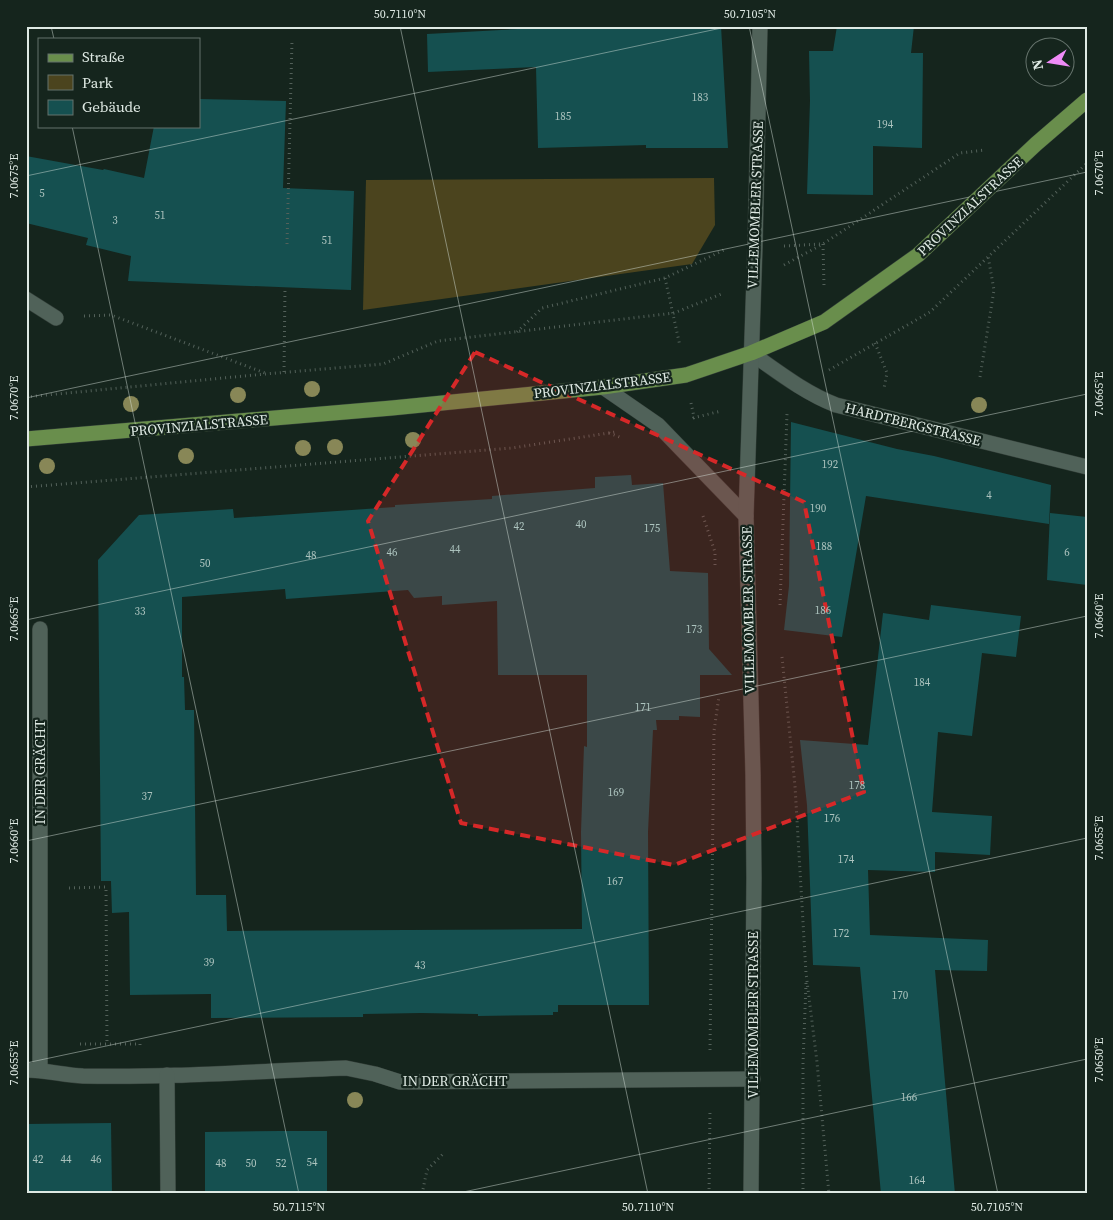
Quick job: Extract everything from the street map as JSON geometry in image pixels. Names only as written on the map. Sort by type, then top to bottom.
[{"type":"main road","name":"PROVINZIALSTRASSE","points":[[26,439],[392,408],[602,387],[686,375],[751,353],[824,322],[918,255],[1036,144],[1087,100]]},
{"type":"street","name":"VILLEMOMBLER STRASSE","points":[[751,1194],[753,785],[746,516],[760,26]]},
{"type":"street","points":[[26,300],[56,318]]},
{"type":"street","name":"HARDTBERGSTRASSE","points":[[751,353],[799,387],[822,400],[836,405],[1087,467]]},
{"type":"street","points":[[602,387],[658,425],[746,516]]},
{"type":"street","name":"IN DER GRÄCHT","points":[[40,629],[33,1070],[81,1076],[167,1075],[346,1068],[400,1082],[753,1079]]},
{"type":"street","points":[[167,1075],[168,1194]]},
{"type":"path","points":[[287,244],[292,40]]},
{"type":"path","points":[[26,397],[383,364],[438,341],[674,314],[753,281],[823,244],[960,153],[989,150]]},
{"type":"path","points":[[823,373],[930,312],[1087,162]]},
{"type":"path","points":[[516,332],[542,308],[665,278],[726,249],[823,244]]},
{"type":"path","points":[[980,377],[994,290],[988,256]]},
{"type":"path","points":[[284,372],[285,288]]},
{"type":"path","points":[[56,318],[111,315],[265,374]]},
{"type":"path","points":[[875,343],[887,373],[880,415]]},
{"type":"path","points":[[780,614],[788,406]]},
{"type":"path","points":[[26,487],[512,448],[609,433],[624,439]]},
{"type":"path","points":[[702,512],[714,552],[716,571]]},
{"type":"path","points":[[781,652],[795,786],[806,973],[817,1062],[829,1194]]},
{"type":"path","points":[[709,1194],[714,730],[720,692]]},
{"type":"path","points":[[91,887],[106,887],[107,1044]]},
{"type":"path","points":[[803,1194],[803,1063],[806,973]]},
{"type":"path","points":[[422,1194],[427,1170],[444,1153]]},
{"type":"highlighted area","points":[[475,352],[804,502],[864,792],[674,865],[461,823],[368,521]]},
{"type":"green space","points":[[714,178],[715,225],[692,264],[363,310],[366,180]]},
{"type":"building","points":[[575,26],[721,26],[728,148],[646,148],[646,145],[538,148],[536,67],[428,72],[427,34]]},
{"type":"building","points":[[837,26],[914,26],[911,53],[923,53],[922,148],[873,146],[873,195],[807,194],[810,101],[809,51],[833,51]]},
{"type":"building","points":[[200,99],[286,101],[283,188],[354,191],[351,290],[128,281],[131,256],[86,245],[88,238],[26,223],[26,156],[104,169],[144,178],[154,128],[200,128]]},
{"type":"building","points":[[791,422],[1051,485],[1049,524],[866,496],[842,637],[784,630],[789,586]]},
{"type":"building","points":[[631,475],[632,485],[663,483],[670,571],[708,573],[709,649],[732,675],[700,675],[700,717],[679,716],[679,720],[656,720],[657,730],[653,730],[648,832],[649,1005],[558,1005],[558,1012],[553,1012],[553,1015],[478,1016],[478,1014],[421,1013],[363,1014],[363,1017],[211,1018],[211,994],[130,995],[129,912],[112,913],[111,881],[101,881],[98,560],[139,515],[233,509],[234,518],[492,499],[492,496],[595,488],[595,477]],"holes":[[[285,589],[286,599],[408,590],[414,598],[442,596],[442,605],[497,601],[498,675],[587,675],[587,747],[584,746],[581,832],[582,929],[227,931],[226,895],[196,895],[194,710],[185,710],[184,677],[182,677],[182,597]]]},
{"type":"building","points":[[1050,513],[1087,517],[1087,585],[1047,580]]},
{"type":"building","points":[[931,605],[1021,616],[1016,657],[982,653],[972,736],[938,732],[932,812],[992,816],[990,855],[935,852],[935,872],[868,870],[870,935],[988,940],[987,971],[935,970],[955,1194],[881,1194],[860,967],[813,965],[807,805],[800,740],[868,745],[883,613],[929,620]]},
{"type":"building","points":[[111,1123],[112,1194],[26,1194],[26,1124]]},
{"type":"building","points":[[327,1131],[327,1194],[205,1194],[205,1132]]}]
